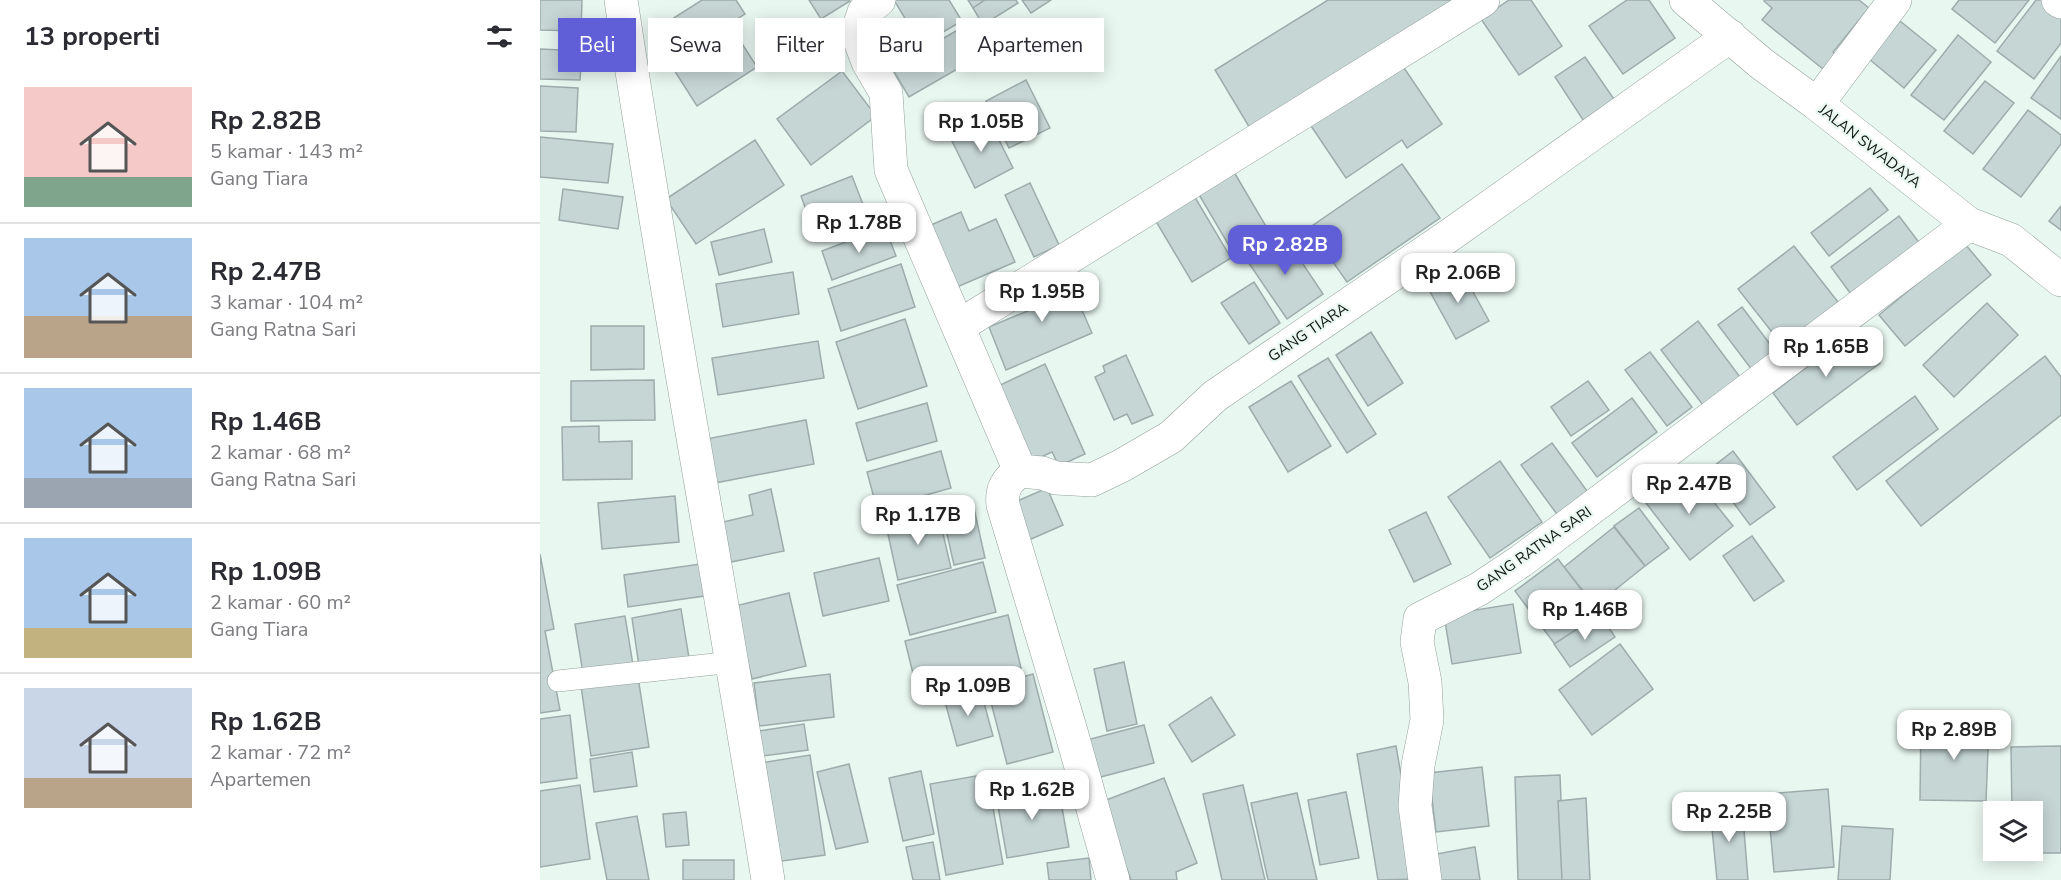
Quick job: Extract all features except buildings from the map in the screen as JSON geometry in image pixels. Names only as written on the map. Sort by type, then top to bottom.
[{"type":"street","points":[[621,0],[643,145],[734,662],[768,880]]},
{"type":"street","points":[[879,0],[864,12],[857,33],[868,62],[886,93],[891,170],[1020,471],[1010,478],[1002,493],[1003,505],[1113,880]]},
{"type":"street","points":[[959,326],[1483,0]]},
{"type":"street","name":"JALAN SWADAYA","points":[[1686,0],[1762,64],[1817,104],[1969,224],[2011,240],[2061,280]]},
{"type":"street","points":[[1817,104],[1895,0]]},
{"type":"street","name":"GANG TIARA","points":[[1020,471],[1042,473],[1056,478],[1092,480],[1171,437],[1215,396],[1460,228],[1730,36]]},
{"type":"street","name":"GANG RATNA SARI","points":[[1425,880],[1415,806],[1418,765],[1427,720],[1425,682],[1417,642],[1420,619],[1479,589],[1521,561],[1969,224]]},
{"type":"lane","points":[[558,681],[734,662]]}]
